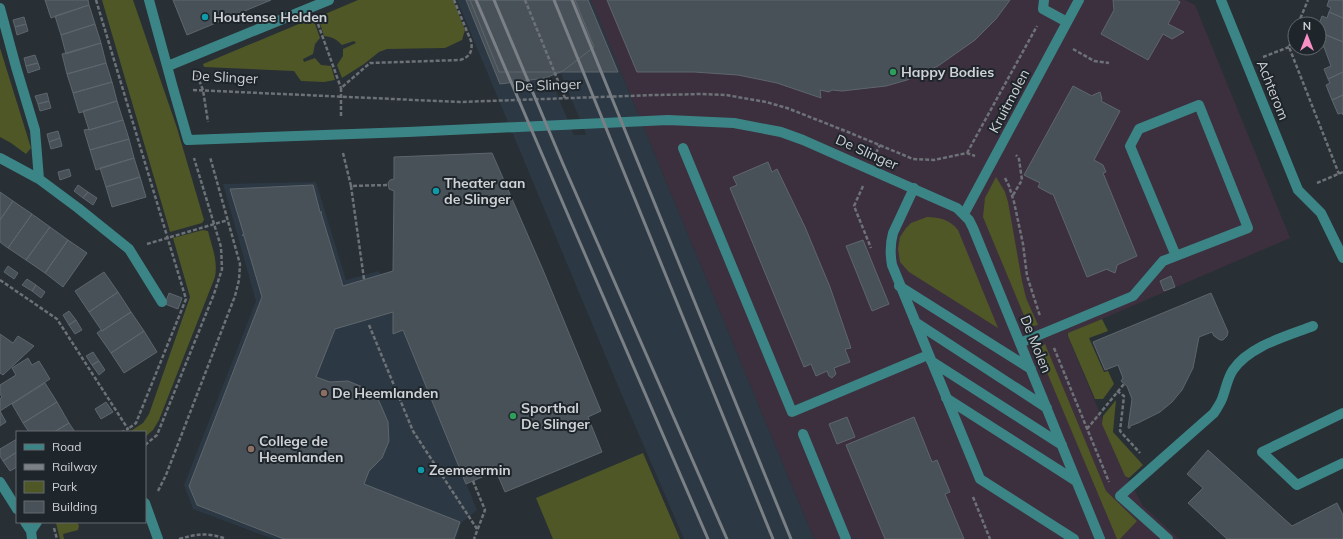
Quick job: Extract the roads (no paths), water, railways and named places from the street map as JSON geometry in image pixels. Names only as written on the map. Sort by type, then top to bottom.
[{"type":"street","name":"De Slinger","points":[[150,0],[188,140],[668,120],[734,123],[781,132],[914,188]]},
{"type":"street","name":"De Slinger","points":[[168,66],[329,0]]},
{"type":"street","name":"Kruitmolen","points":[[964,214],[1079,0]]},
{"type":"street","name":"Achterom","points":[[1221,0],[1298,190],[1321,213],[1343,258]]},
{"type":"street","points":[[1043,5],[1067,22]]},
{"type":"street","points":[[0,8],[35,130],[39,179]]},
{"type":"street","points":[[1020,342],[1134,296],[1163,261],[1176,256],[1248,228],[1199,105],[1138,129],[1130,146],[1176,256]]},
{"type":"street","points":[[683,148],[792,412],[929,358]]},
{"type":"street","points":[[0,158],[39,179],[129,249],[162,302]]},
{"type":"street","points":[[914,188],[893,233],[890,256],[892,265],[899,286],[980,479],[1074,539]]},
{"type":"street","name":"De Molen","points":[[914,188],[956,208],[964,214],[973,228],[1100,539]]},
{"type":"street","points":[[899,286],[1031,369]]},
{"type":"street","points":[[915,322],[1047,408]]},
{"type":"street","points":[[1165,538],[1120,496],[1214,413],[1222,400],[1227,382],[1233,370],[1243,358],[1256,349],[1313,326]]},
{"type":"street","points":[[929,358],[1062,445]]},
{"type":"street","points":[[946,398],[1076,481]]},
{"type":"street","points":[[1343,413],[1262,452],[1297,485],[1343,463]]},
{"type":"street","points":[[802,434],[846,539]]},
{"type":"street","points":[[0,482],[16,507]]},
{"type":"street","points":[[146,507],[158,539]]},
{"type":"street","points":[[29,531],[36,523]]},
{"type":"railway","points":[[476,0],[708,539]]},
{"type":"railway","points":[[494,0],[563,164],[727,539]]},
{"type":"railway","points":[[554,0],[773,539]]},
{"type":"railway","points":[[572,0],[791,539]]},
{"type":"place","name":"Houtense Helden","points":[[205,17]]},
{"type":"place","name":"Happy Bodies","points":[[893,72]]},
{"type":"place","name":"Theater aan de Slinger","points":[[436,191]]},
{"type":"place","name":"De Heemlanden","points":[[324,393]]},
{"type":"place","name":"Sporthal De Slinger","points":[[513,416]]},
{"type":"place","name":"College de Heemlanden","points":[[251,449]]},
{"type":"place","name":"Zeemeermin","points":[[421,470]]}]
